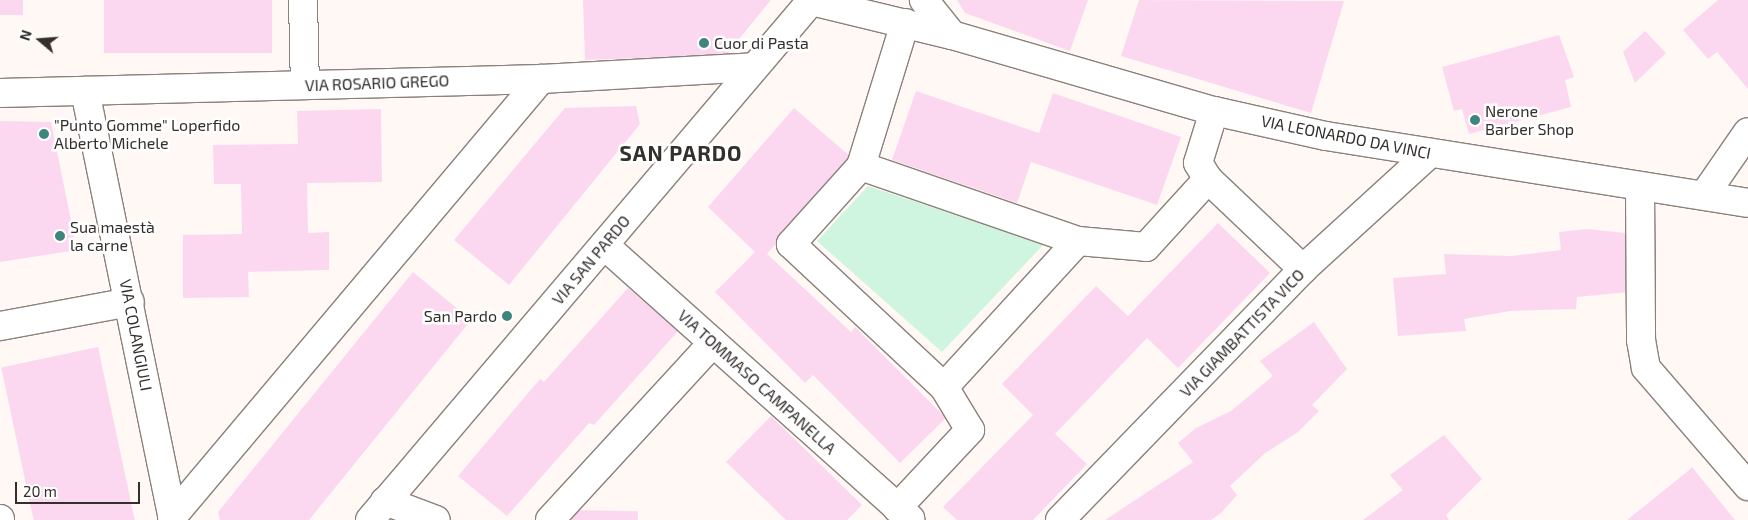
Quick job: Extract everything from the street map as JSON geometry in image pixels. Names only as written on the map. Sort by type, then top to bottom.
[{"type":"street","points":[[303,0],[306,85]]},
{"type":"street","name":"VIA LEONARDO DA VINCI","points":[[811,0],[952,35],[1214,111],[1326,136],[1640,187],[1705,194],[1748,202]]},
{"type":"street","name":"VIA SAN PARDO","points":[[378,511],[811,0]]},
{"type":"street","points":[[924,0],[952,35]]},
{"type":"street","points":[[904,514],[970,430],[944,386],[790,244],[861,166],[905,23]]},
{"type":"street","name":"VIA ROSARIO GREGO","points":[[0,93],[541,79],[754,68]]},
{"type":"street","points":[[173,519],[541,79]]},
{"type":"street","name":"VIA COLANGIULI","points":[[85,91],[130,302],[173,519]]},
{"type":"street","points":[[1214,111],[1198,162],[1208,179],[1303,269]]},
{"type":"street","points":[[1705,194],[1748,132]]},
{"type":"street","name":"VIA GIAMBATTISTA VICO","points":[[1060,520],[1303,269],[1430,154]]},
{"type":"street","points":[[861,166],[1078,241],[1146,247],[1208,179]]},
{"type":"street","points":[[1640,187],[1641,340],[1646,368],[1748,486]]},
{"type":"street","points":[[944,386],[1078,241]]},
{"type":"street","name":"VIA TOMMASO CAMPANELLA","points":[[604,245],[904,514]]},
{"type":"street","points":[[0,326],[130,302]]},
{"type":"street","points":[[550,520],[713,343]]},
{"type":"street","points":[[378,511],[436,520]]},
{"type":"green space","points":[[868,186],[1044,244],[942,352],[817,241]]},
{"type":"building","points":[[0,0],[23,0],[23,15],[0,15]]},
{"type":"building","points":[[104,0],[272,0],[272,53],[104,53]]},
{"type":"building","points":[[583,0],[771,0],[726,55],[585,60]]},
{"type":"building","points":[[957,0],[1088,0],[1070,51],[965,13]]},
{"type":"building","points":[[1139,0],[1344,1],[1311,113],[1121,56]]},
{"type":"building","points":[[1718,0],[1748,0],[1748,89],[1717,52],[1708,59],[1683,30]]},
{"type":"building","points":[[1645,31],[1666,53],[1635,83],[1623,52]]},
{"type":"building","points":[[1559,35],[1574,77],[1565,80],[1571,107],[1469,134],[1462,109],[1454,111],[1442,67]]},
{"type":"building","points":[[916,91],[1039,133],[1053,93],[1181,137],[1157,205],[1031,162],[1017,203],[892,160]]},
{"type":"building","points":[[636,106],[640,124],[509,285],[454,240],[565,108]]},
{"type":"building","points":[[794,108],[851,157],[767,254],[851,332],[855,327],[946,418],[900,463],[813,375],[805,383],[715,292],[755,252],[708,207]]},
{"type":"building","points":[[381,109],[382,182],[307,183],[308,233],[329,232],[329,270],[248,272],[249,297],[183,298],[183,235],[242,234],[241,184],[214,184],[213,145],[298,144],[297,111]]},
{"type":"building","points":[[0,121],[51,122],[77,250],[0,262]]},
{"type":"building","points":[[1218,223],[1270,273],[1178,368],[1147,338],[1055,434],[1087,464],[1033,520],[957,520],[943,507],[1033,415],[1002,384],[1096,286],[1128,316]]},
{"type":"building","points":[[1587,229],[1626,233],[1629,292],[1577,297],[1576,309],[1510,311],[1464,319],[1466,331],[1398,336],[1393,278],[1446,274],[1444,254],[1511,256],[1561,250],[1559,232]]},
{"type":"building","points":[[413,272],[471,320],[309,520],[220,520],[218,512]]},
{"type":"building","points":[[628,288],[678,331],[594,425],[589,423],[507,516],[458,476],[540,379],[544,382]]},
{"type":"building","points":[[1314,322],[1347,369],[1312,405],[1319,411],[1298,432],[1264,454],[1230,486],[1237,495],[1221,513],[1211,520],[1105,520],[1193,462],[1178,443],[1196,428],[1231,411],[1273,376],[1260,361]]},
{"type":"building","points":[[98,347],[135,520],[34,520],[1,368]]},
{"type":"building","points":[[771,416],[862,505],[847,520],[786,520],[726,462]]},
{"type":"building","points":[[1444,435],[1482,479],[1446,515],[1449,520],[1363,520],[1403,490],[1390,475]]},
{"type":"building","points":[[1692,467],[1735,520],[1627,520],[1688,471]]},
{"type":"building","points":[[572,510],[638,511],[638,520],[572,520]]},
{"type":"place","name":"Cuor di Pasta","points":[[704,43]]},
{"type":"place","name":"Nerone Barber Shop","points":[[1475,120]]},
{"type":"place","name":"\"Punto Gomme\" Loperfido Alberto Michele","points":[[44,134]]},
{"type":"place","name":"Sua maestà la carne","points":[[60,236]]},
{"type":"place","name":"San Pardo","points":[[507,316]]},
{"type":"district","name":"SAN PARDO","points":[[681,153]]}]
